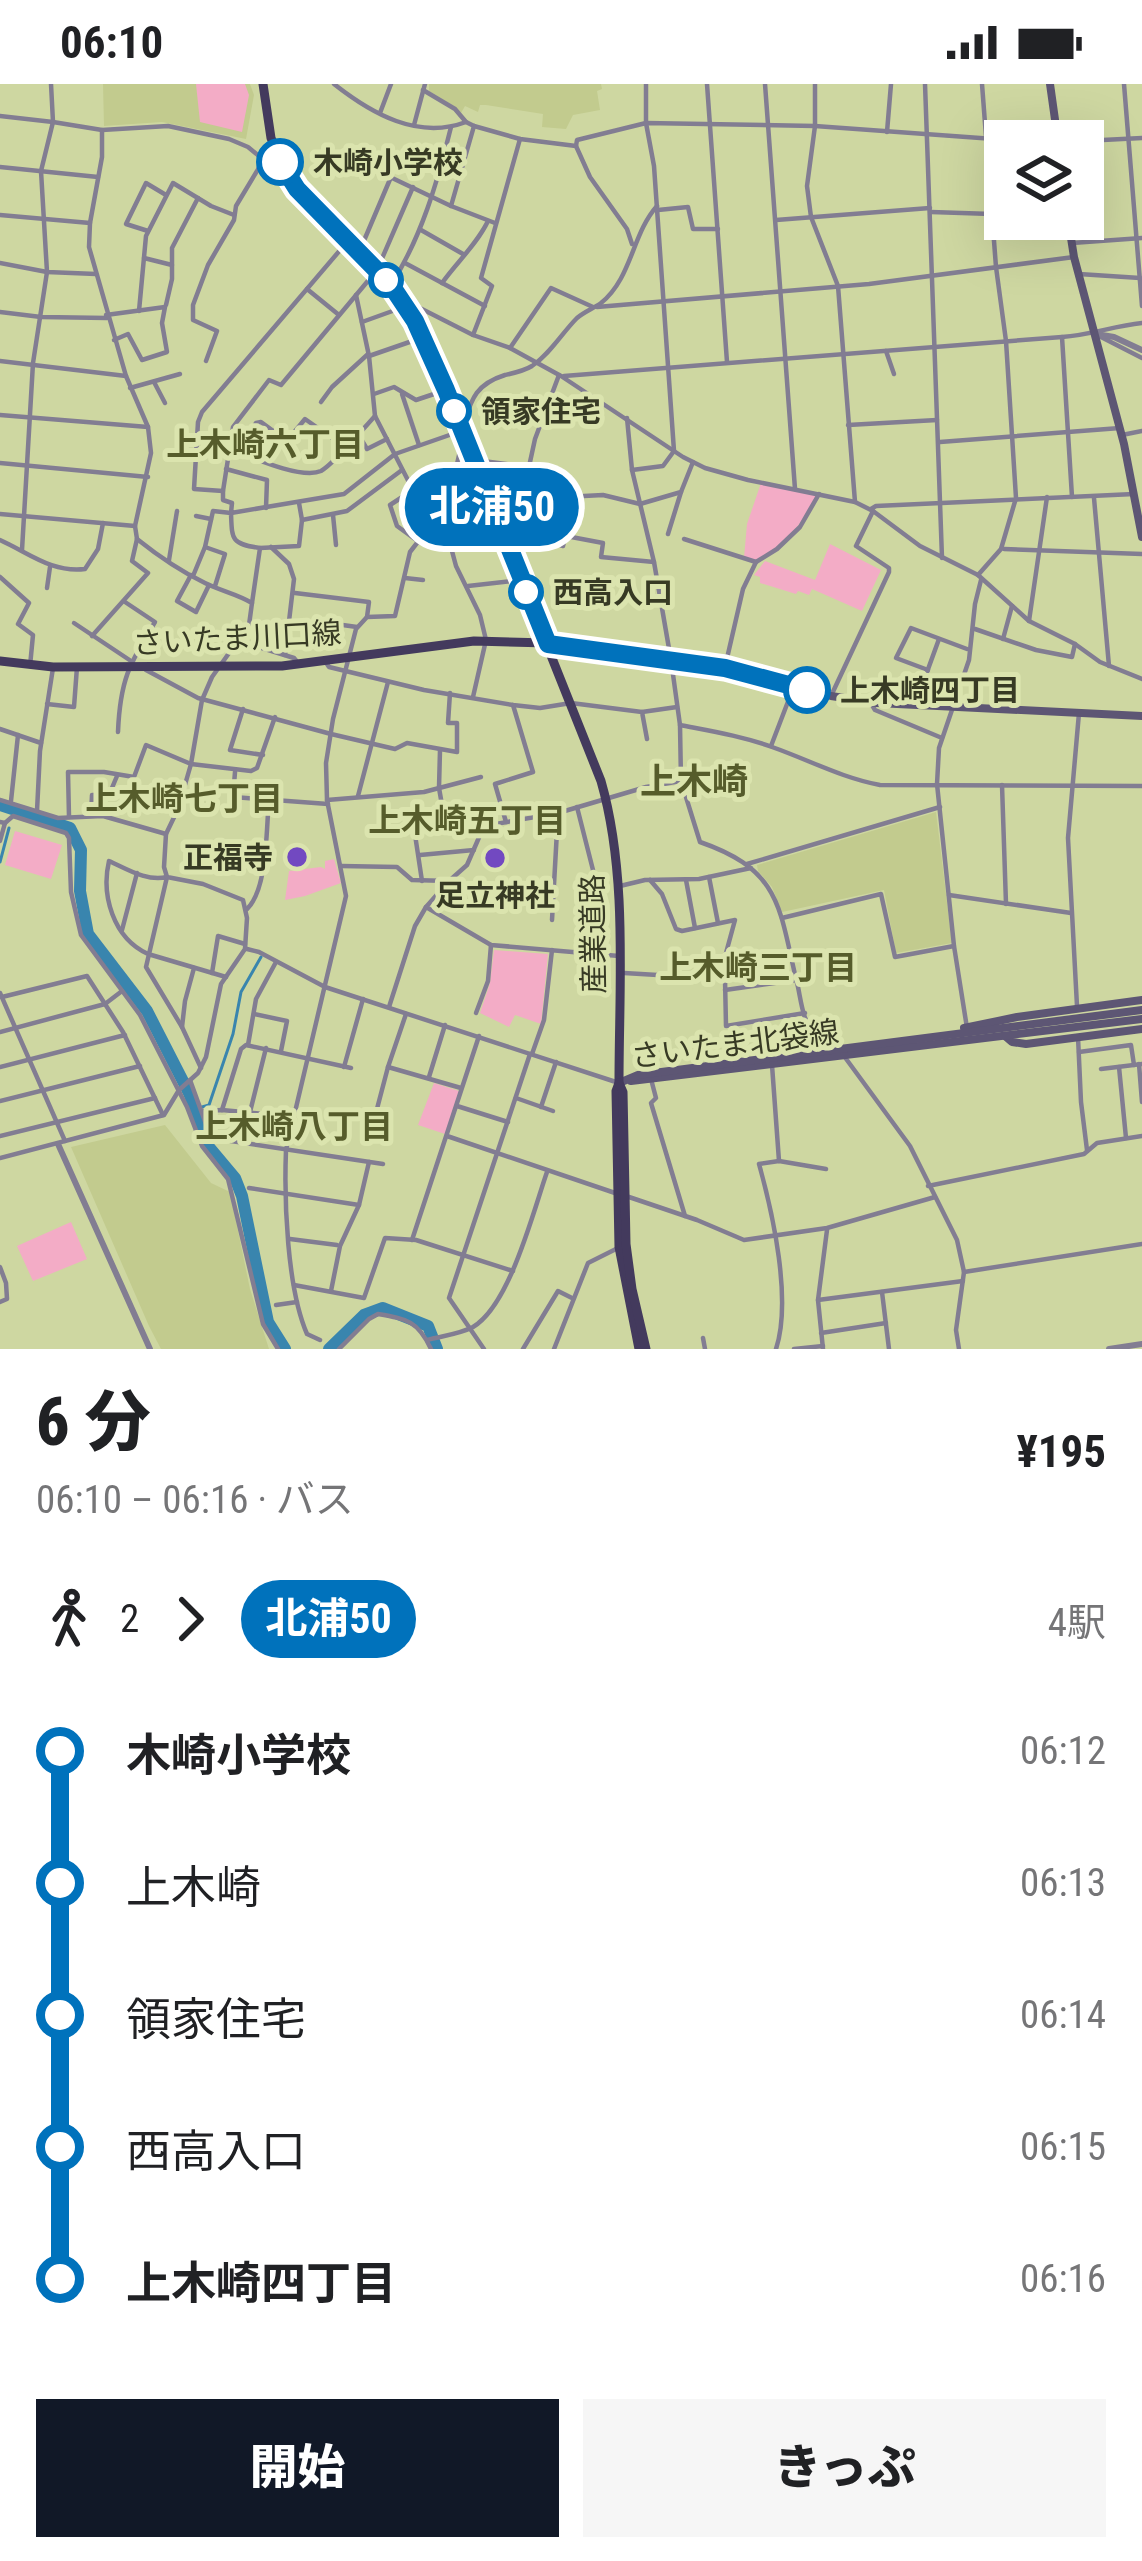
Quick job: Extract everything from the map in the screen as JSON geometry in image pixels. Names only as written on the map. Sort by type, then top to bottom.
[{"type":"main road","points":[[1051,84],[1055,120]]},
{"type":"main road","name":"産業道路","points":[[266,85],[271,138],[286,173],[391,285],[424,337],[606,800],[617,886],[619,1083],[623,1092],[619,1247],[643,1349]]},
{"type":"main road","points":[[1072,240],[1134,475],[1142,537]]},
{"type":"main road","name":"さいたま川口線","points":[[0,661],[53,667],[221,667],[299,664],[486,640],[548,644]]},
{"type":"main road","points":[[548,644],[725,668],[871,702],[1142,716]]},
{"type":"main road","name":"さいたま北袋線","points":[[619,1083],[638,1075],[1005,1036],[1026,1044],[1142,1000]]},
{"type":"main road","name":"さいたま北袋線","points":[[910,1040],[1142,1015]]},
{"type":"main road","name":"さいたま北袋線","points":[[619,1083],[772,1064],[967,1028],[1078,1022],[1142,1029]]},
{"type":"main road","name":"産業道路","points":[[621,1195],[643,1349]]},
{"type":"street","points":[[22,550],[33,363],[47,272],[40,171],[53,122],[51,84]]},
{"type":"street","points":[[334,84],[413,128],[466,122]]},
{"type":"street","points":[[380,113],[391,84]]},
{"type":"street","points":[[632,470],[663,466],[674,451],[646,84]]},
{"type":"street","points":[[706,84],[727,362]]},
{"type":"street","points":[[765,84],[796,489]]},
{"type":"street","points":[[814,84],[807,186],[811,217],[838,286],[855,502]]},
{"type":"street","points":[[887,132],[891,84]]},
{"type":"street","points":[[925,84],[942,557]]},
{"type":"street","points":[[982,84],[985,120]]},
{"type":"street","points":[[1124,84],[1138,195],[1142,306]]},
{"type":"street","points":[[413,128],[424,87],[466,122],[520,139],[577,146]]},
{"type":"street","points":[[0,116],[102,130],[168,126],[229,139],[286,173]]},
{"type":"street","points":[[633,248],[628,229],[590,177],[577,140],[646,123],[814,126],[984,140]]},
{"type":"street","points":[[451,206],[474,125]]},
{"type":"street","points":[[391,285],[421,230],[452,127]]},
{"type":"street","points":[[92,636],[148,573],[133,561],[135,526],[151,453],[148,428],[125,376],[89,248],[102,130]]},
{"type":"street","points":[[1104,140],[1142,138]]},
{"type":"street","points":[[472,335],[492,286],[481,278],[520,139]]},
{"type":"street","points":[[206,361],[217,331],[193,320],[193,305],[236,206],[263,161]]},
{"type":"street","points":[[369,166],[497,223]]},
{"type":"street","points":[[0,167],[98,177]]},
{"type":"street","points":[[359,252],[391,177]]},
{"type":"street","points":[[148,231],[126,224],[146,182],[166,195]]},
{"type":"street","points":[[139,310],[148,231],[173,183],[235,215]]},
{"type":"street","points":[[299,502],[299,545],[260,548],[234,540],[232,503],[224,500],[223,491],[233,427],[269,380],[281,385],[377,270],[413,187]]},
{"type":"street","points":[[114,340],[128,334],[142,359],[167,352],[162,322],[172,279],[172,248],[198,198]]},
{"type":"street","points":[[367,617],[395,616],[410,552],[444,507],[474,393],[490,380],[537,362],[580,315],[617,286],[651,211],[688,207],[693,230],[718,229]]},
{"type":"street","points":[[776,220],[930,210],[984,213]]},
{"type":"street","points":[[0,215],[90,223]]},
{"type":"street","points":[[442,283],[480,238],[488,220]]},
{"type":"street","points":[[421,230],[463,254]]},
{"type":"street","points":[[1072,243],[1139,238]]},
{"type":"street","points":[[967,1028],[937,784],[939,748],[969,650],[980,577],[1001,549],[1016,498],[994,240]]},
{"type":"street","points":[[194,489],[202,412],[348,241]]},
{"type":"street","points":[[510,348],[551,288],[595,307],[838,286],[1074,257]]},
{"type":"street","points":[[144,258],[172,265]]},
{"type":"street","points":[[0,263],[96,274]]},
{"type":"street","points":[[406,263],[485,307]]},
{"type":"street","points":[[1079,274],[1141,278]]},
{"type":"street","points":[[307,289],[339,315]]},
{"type":"street","points":[[356,295],[369,354],[375,416],[413,490],[444,507],[603,495],[640,503],[682,492]]},
{"type":"street","points":[[362,322],[412,304],[537,362],[692,462],[748,480],[855,502],[980,577],[1029,621],[1142,679]]},
{"type":"street","points":[[0,312],[107,316],[165,307]]},
{"type":"street","points":[[1096,334],[1106,327],[1142,323]]},
{"type":"street","points":[[560,375],[1096,334],[1142,354]]},
{"type":"street","points":[[321,402],[369,354],[424,337]]},
{"type":"street","points":[[1062,338],[1072,497]]},
{"type":"street","points":[[886,350],[894,374]]},
{"type":"street","points":[[0,361],[125,376]]},
{"type":"street","points":[[130,388],[180,374]]},
{"type":"street","points":[[528,538],[529,467],[560,375]]},
{"type":"street","points":[[152,380],[166,404]]},
{"type":"street","points":[[373,394],[394,387],[416,400],[446,390]]},
{"type":"street","points":[[401,392],[419,445]]},
{"type":"street","points":[[0,415],[148,428]]},
{"type":"street","points":[[229,448],[310,473],[324,470],[375,416]]},
{"type":"street","points":[[627,418],[632,470],[655,562],[671,661],[680,725],[681,781],[700,842],[733,853],[770,890],[782,918],[810,1030],[839,1052],[910,1146],[957,1240],[964,1272],[958,1349]]},
{"type":"street","points":[[246,455],[249,433],[261,422],[287,441],[305,419],[345,447]]},
{"type":"street","points":[[848,425],[937,420]]},
{"type":"street","points":[[938,442],[1142,431]]},
{"type":"street","points":[[205,547],[225,554],[196,612],[177,602],[205,547],[213,511],[232,513],[344,494],[394,454],[462,433]]},
{"type":"street","points":[[358,434],[367,449],[387,440]]},
{"type":"street","points":[[473,460],[529,467]]},
{"type":"street","points":[[668,534],[692,462]]},
{"type":"street","points":[[0,463],[148,477]]},
{"type":"street","points":[[226,469],[267,480],[266,508]]},
{"type":"street","points":[[302,520],[347,511],[402,470]]},
{"type":"street","points":[[180,489],[223,491]]},
{"type":"street","points":[[413,490],[390,505],[397,526],[419,542]]},
{"type":"street","points":[[725,668],[743,589],[756,562],[800,527],[819,494]]},
{"type":"street","points":[[831,696],[889,572],[856,546],[876,506],[1134,494]]},
{"type":"street","points":[[504,538],[542,539],[563,546],[577,496]]},
{"type":"street","points":[[1094,496],[1109,666]]},
{"type":"street","points":[[1029,621],[1047,497]]},
{"type":"street","points":[[444,507],[456,566],[480,615],[486,640],[473,697]]},
{"type":"street","points":[[169,560],[177,511]]},
{"type":"street","points":[[0,514],[135,526]]},
{"type":"street","points":[[333,514],[336,545]]},
{"type":"street","points":[[196,516],[212,519]]},
{"type":"street","points":[[0,540],[50,567],[85,569],[98,549],[103,524]]},
{"type":"street","points":[[566,536],[603,543],[602,557],[655,562]]},
{"type":"street","points":[[137,538],[192,576],[252,603]]},
{"type":"street","points":[[684,539],[756,562]]},
{"type":"street","points":[[200,1068],[182,1027],[146,968],[167,877],[166,834],[191,764],[202,700],[212,677],[249,625],[260,548]]},
{"type":"street","points":[[271,548],[290,564],[294,579],[285,655]]},
{"type":"street","points":[[1001,549],[1142,554]]},
{"type":"street","points":[[47,588],[50,567]]},
{"type":"street","points":[[0,577],[29,602],[18,624],[32,634],[30,666]]},
{"type":"street","points":[[403,578],[423,580]]},
{"type":"street","points":[[467,586],[522,580]]},
{"type":"street","points":[[293,592],[369,602],[367,617],[357,628],[326,763],[328,802],[346,896],[286,1150],[284,1193],[297,1302],[307,1334],[320,1340]]},
{"type":"street","points":[[118,732],[122,684],[155,622],[125,602]]},
{"type":"street","points":[[1003,639],[1012,606]]},
{"type":"street","points":[[321,622],[357,628]]},
{"type":"street","points":[[74,623],[184,693],[395,749],[407,743],[457,752],[457,723],[448,722],[450,693]]},
{"type":"street","points":[[928,670],[896,658],[911,628],[969,650]]},
{"type":"street","points":[[972,628],[1072,657],[1075,644]]},
{"type":"street","points":[[915,705],[939,639]]},
{"type":"street","points":[[239,641],[299,664]]},
{"type":"street","points":[[325,661],[329,668],[388,682],[514,705],[540,708],[571,703],[642,712],[677,707]]},
{"type":"street","points":[[37,811],[40,743],[53,667]]},
{"type":"street","points":[[47,704],[74,707],[77,667]]},
{"type":"street","points":[[358,796],[388,682]]},
{"type":"street","points":[[771,746],[794,686]]},
{"type":"street","points":[[871,702],[875,710],[942,738]]},
{"type":"street","points":[[506,822],[495,784],[532,772],[514,705]]},
{"type":"street","points":[[243,709],[230,750],[262,755]]},
{"type":"street","points":[[642,712],[647,739]]},
{"type":"street","points":[[1079,712],[1068,838],[1087,1150]]},
{"type":"street","points":[[68,817],[68,772],[134,777],[146,746],[191,764],[251,771],[257,768],[275,717]]},
{"type":"street","points":[[680,725],[771,746],[854,780],[880,785],[1142,786]]},
{"type":"street","points":[[0,729],[40,743]]},
{"type":"street","points":[[11,803],[17,735]]},
{"type":"street","points":[[440,749],[439,788],[445,822]]},
{"type":"street","points":[[235,771],[233,797],[328,802],[394,796],[481,777]]},
{"type":"street","points":[[91,816],[92,795],[109,795],[117,775]]},
{"type":"street","points":[[422,881],[414,828],[445,822],[484,826],[558,813],[681,781]]},
{"type":"street","points":[[1002,785],[1006,904]]},
{"type":"street","points":[[0,800],[58,818],[120,819],[166,834]]},
{"type":"street","points":[[247,909],[260,890],[269,800]]},
{"type":"street","points":[[577,807],[594,874],[596,954]]},
{"type":"street","points":[[617,886],[710,877],[940,807]]},
{"type":"street","points":[[552,920],[558,813]]},
{"type":"street","points":[[0,841],[2,822],[13,816],[69,838],[71,892],[81,935],[140,1016],[202,1146],[228,1179],[263,1324],[278,1349]]},
{"type":"street","points":[[389,1007],[415,926],[426,907],[467,865],[484,826]]},
{"type":"street","points":[[418,856],[474,850]]},
{"type":"street","points":[[0,1158],[164,1115],[206,1057],[221,984],[226,977],[245,946],[247,909],[243,900],[203,884],[161,879],[109,861],[105,880],[112,919],[139,950],[226,977]]},
{"type":"street","points":[[341,866],[397,868],[412,880],[449,881]]},
{"type":"street","points":[[122,930],[137,873]]},
{"type":"street","points":[[710,877],[718,923]]},
{"type":"street","points":[[686,879],[695,928]]},
{"type":"street","points":[[650,880],[662,894],[676,929],[735,920],[726,953],[726,1026],[805,1013]]},
{"type":"street","points":[[782,918],[881,895],[895,957],[954,946]]},
{"type":"street","points":[[949,895],[1072,913]]},
{"type":"street","points":[[426,907],[490,945],[619,956]]},
{"type":"street","points":[[212,973],[218,936],[325,986],[619,1083]]},
{"type":"street","points":[[476,1012],[488,981],[490,945]]},
{"type":"street","points":[[484,1349],[449,1298],[544,1020],[552,950]]},
{"type":"street","points":[[248,1045],[256,999],[276,962]]},
{"type":"street","points":[[182,1027],[194,968]]},
{"type":"street","points":[[619,972],[725,979]]},
{"type":"street","points":[[150,1349],[1,995],[87,976],[125,1035],[164,1115]]},
{"type":"street","points":[[725,990],[796,980]]},
{"type":"street","points":[[0,1032],[105,1004],[122,991]]},
{"type":"street","points":[[222,1110],[241,1049],[248,1045],[347,1068],[363,999]]},
{"type":"street","points":[[254,1014],[287,1022],[281,1051]]},
{"type":"street","points":[[373,1124],[406,1014]]},
{"type":"street","points":[[428,1078],[445,1025]]},
{"type":"street","points":[[0,1067],[125,1035]]},
{"type":"street","points":[[412,1240],[479,1036]]},
{"type":"street","points":[[1079,1052],[1131,1045],[1142,1102]]},
{"type":"street","points":[[250,1112],[266,1048]]},
{"type":"street","points":[[541,1107],[556,1062]]},
{"type":"street","points":[[772,1064],[779,1161]]},
{"type":"street","points":[[1101,1069],[1138,1064]]},
{"type":"street","points":[[0,1101],[140,1066]]},
{"type":"street","points":[[388,1067],[463,1088]]},
{"type":"street","points":[[1119,1067],[1126,1138]]},
{"type":"street","points":[[651,1079],[656,1098],[651,1103],[685,1216]]},
{"type":"street","points":[[190,1080],[211,1138],[382,1164]]},
{"type":"street","points":[[0,1136],[155,1098]]},
{"type":"street","points":[[516,1098],[553,1111]]},
{"type":"street","points":[[457,1106],[508,1122]]},
{"type":"street","points":[[202,1113],[274,1114]]},
{"type":"street","points":[[447,1136],[744,1240],[827,1228],[934,1197]]},
{"type":"street","points":[[928,1186],[1084,1154],[1096,1143],[1142,1136]]},
{"type":"street","points":[[776,1349],[783,1328],[776,1237],[760,1163],[779,1161],[826,1169]]},
{"type":"street","points":[[331,1291],[340,1246],[359,1205],[369,1162]]},
{"type":"street","points":[[427,1340],[470,1329],[488,1312],[513,1271],[548,1170]]},
{"type":"street","points":[[249,1188],[359,1205]]},
{"type":"street","points":[[794,1349],[823,1348],[818,1300],[827,1228]]},
{"type":"street","points":[[294,1285],[364,1298],[385,1238],[412,1240],[513,1271]]},
{"type":"street","points":[[290,1239],[340,1246]]},
{"type":"street","points":[[964,1272],[1142,1244]]},
{"type":"street","points":[[554,1349],[588,1263],[619,1247]]},
{"type":"street","points":[[0,1267],[8,1299],[0,1302]]},
{"type":"street","points":[[818,1300],[962,1281]]},
{"type":"street","points":[[523,1349],[558,1291],[572,1298]]},
{"type":"street","points":[[882,1292],[890,1349]]},
{"type":"street","points":[[277,1305],[297,1302]]},
{"type":"street","points":[[339,1349],[378,1314],[418,1326],[431,1349]]},
{"type":"street","points":[[821,1333],[886,1323]]},
{"type":"street","points":[[704,1338],[705,1349]]},
{"type":"street","points":[[1109,1349],[1142,1344]]},
{"type":"shaded area","points":[[103,84],[250,84],[254,95],[246,139],[162,122],[104,126]]},
{"type":"shaded area","points":[[196,84],[245,84],[249,95],[242,132],[200,122]]},
{"type":"shaded area","points":[[429,84],[601,84],[602,89],[597,91],[600,110],[573,115],[566,129],[542,127],[543,114],[486,105],[480,105],[478,112],[465,106],[461,113],[429,91]]},
{"type":"shaded area","points":[[761,483],[819,494],[792,532],[756,562],[744,558],[747,524]]},
{"type":"shaded area","points":[[830,544],[881,570],[862,611],[812,589],[809,595],[796,594],[760,583],[754,575],[765,561],[815,580]]},
{"type":"shaded area","points":[[936,812],[952,943],[896,953],[884,890],[782,912],[772,887],[758,871],[757,865]]},
{"type":"shaded area","points":[[15,831],[62,845],[51,879],[5,865]]},
{"type":"shaded area","points":[[334,859],[341,883],[285,900],[289,871],[325,869],[325,861]]},
{"type":"shaded area","points":[[494,950],[548,954],[541,1024],[515,1015],[509,1027],[480,1013]]},
{"type":"shaded area","points":[[434,1083],[459,1091],[445,1134],[418,1125]]},
{"type":"shaded area","points":[[165,1125],[211,1183],[230,1192],[250,1289],[269,1349],[161,1349],[149,1326],[71,1147]]},
{"type":"shaded area","points":[[71,1222],[87,1259],[33,1281],[17,1246]]},
{"type":"waterway","points":[[0,805],[70,828],[81,850],[80,891],[88,934],[147,1011],[189,1093],[209,1147],[235,1178],[268,1322],[285,1349]]},
{"type":"waterway","points":[[0,862],[9,828]]},
{"type":"waterway","points":[[195,1109],[209,1105],[233,1034],[241,992],[261,957]]},
{"type":"waterway","points":[[329,1349],[364,1315],[383,1308],[428,1326],[437,1349]]},
{"type":"bus line","name":"北浦50","points":[[280,162],[297,189],[391,285],[424,337],[548,644],[725,668],[807,690]]},
{"type":"place","name":"木崎小学校","points":[[280,162]]},
{"type":"place","name":"領家住宅","points":[[454,411]]},
{"type":"place","name":"西高入口","points":[[526,592]]},
{"type":"place","name":"上木崎四丁目","points":[[807,690]]},
{"type":"place","name":"正福寺","points":[[297,857]]},
{"type":"place","name":"足立神社","points":[[495,858]]},
{"type":"district","name":"上木崎六丁目","points":[[265,444]]},
{"type":"district","name":"上木崎","points":[[694,782]]},
{"type":"district","name":"上木崎七丁目","points":[[184,798]]},
{"type":"district","name":"上木崎五丁目","points":[[467,820]]},
{"type":"district","name":"上木崎三丁目","points":[[758,967]]},
{"type":"district","name":"上木崎八丁目","points":[[294,1126]]}]
